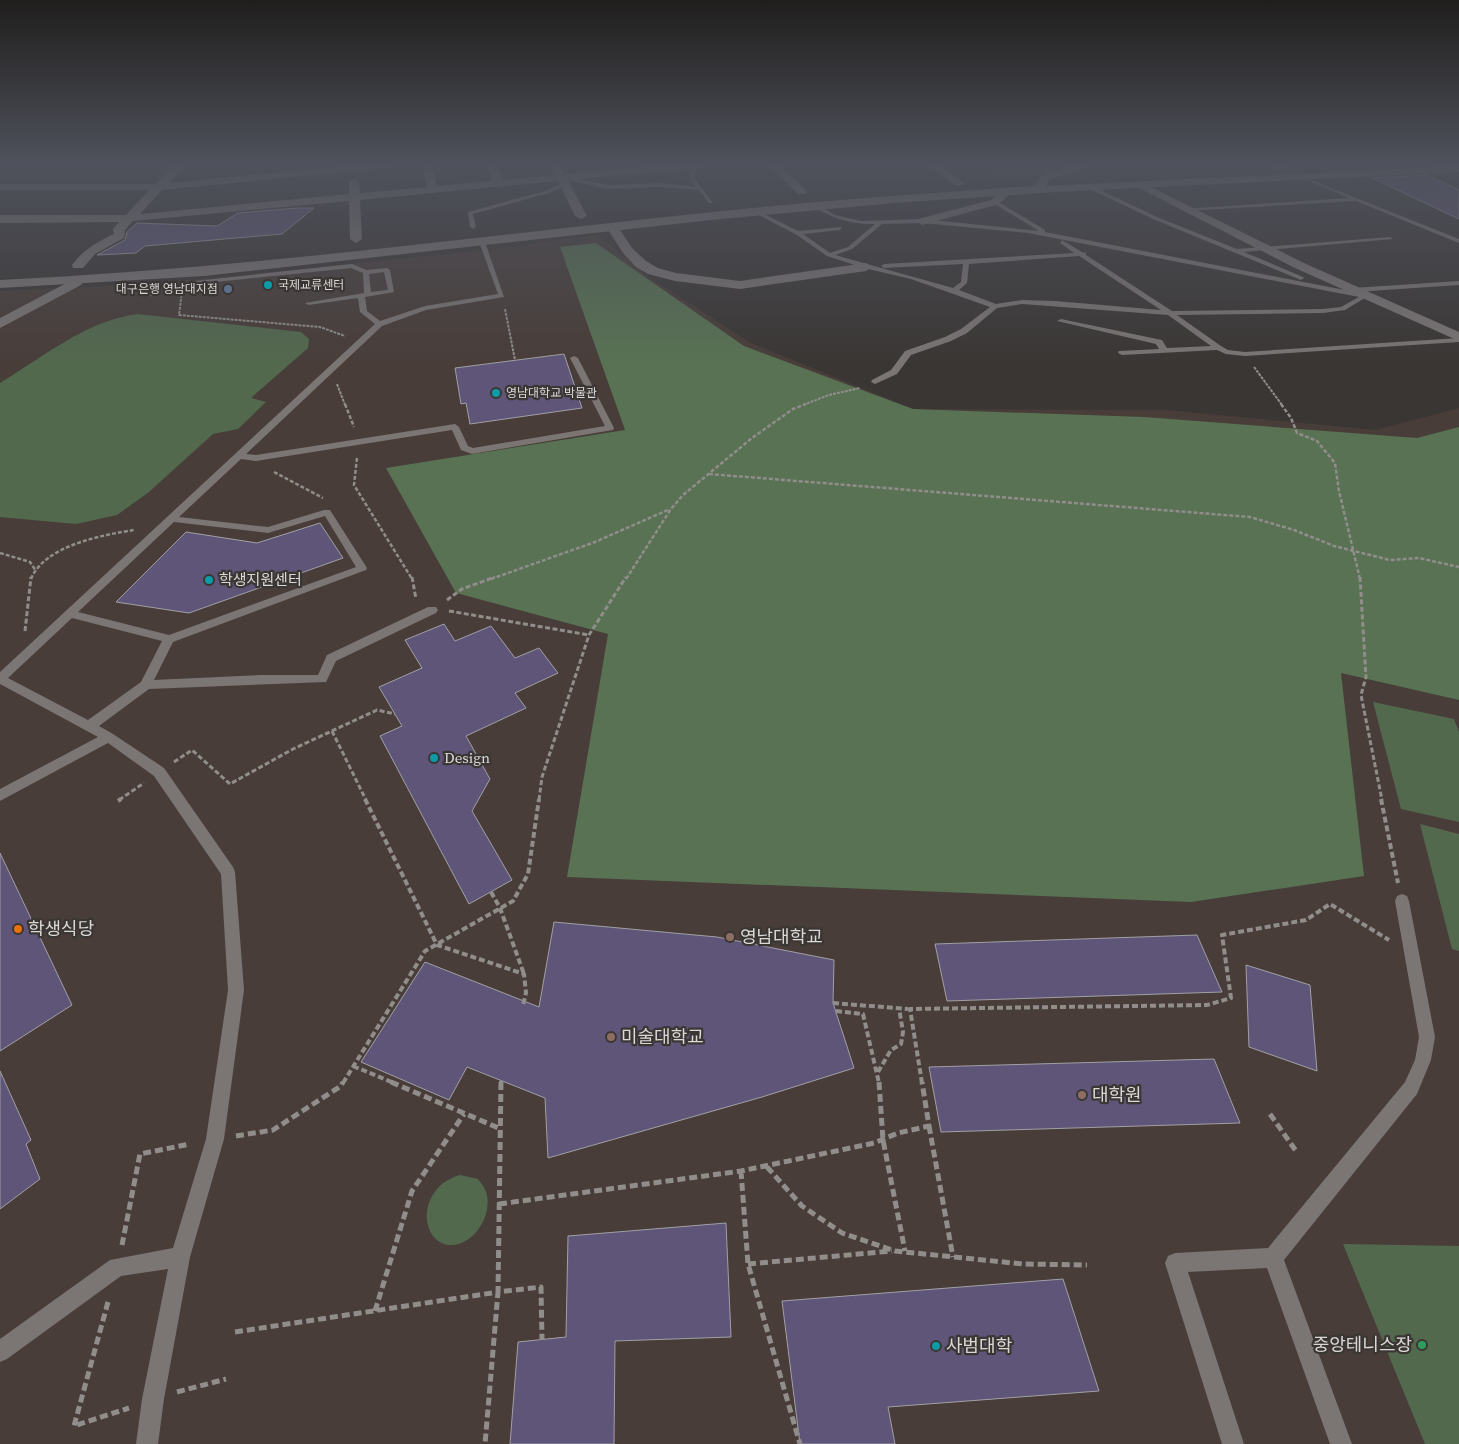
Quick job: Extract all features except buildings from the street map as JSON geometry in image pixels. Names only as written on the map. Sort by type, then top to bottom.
[{"type":"main road","points":[[0,284],[76,282],[157,276],[600,229]]},
{"type":"main road","points":[[73,265],[96,263]]},
{"type":"street","points":[[73,265],[91,250],[120,235],[119,229]]},
{"type":"street","points":[[356,229],[356,239]]},
{"type":"street","points":[[614,229],[627,250],[641,264],[653,271],[675,277],[740,285],[866,267]]},
{"type":"street","points":[[1227,229],[1459,339]]},
{"type":"street","points":[[0,324],[76,282]]},
{"type":"lane","points":[[791,229],[829,255],[866,267],[913,277],[996,306]]},
{"type":"lane","points":[[798,233],[828,229]]},
{"type":"lane","points":[[829,255],[850,248],[873,229]]},
{"type":"lane","points":[[1014,229],[1329,289],[1359,293],[1459,283]]},
{"type":"lane","points":[[1041,229],[1082,254],[1226,352],[1245,354],[1459,339]]},
{"type":"lane","points":[[1185,229],[1329,289]]},
{"type":"lane","points":[[1430,229],[1459,241]]},
{"type":"lane","points":[[1446,236],[1459,235]]},
{"type":"lane","points":[[1234,251],[1390,238]]},
{"type":"lane","points":[[147,1444],[153,1399],[180,1257],[215,1139],[236,990],[228,872],[160,772],[109,737],[0,679],[362,342],[379,324],[404,313],[430,305],[502,296],[482,242]]},
{"type":"lane","points":[[1102,252],[1120,250]]},
{"type":"lane","points":[[866,267],[1094,253]]},
{"type":"lane","points":[[954,290],[964,283],[966,262]]},
{"type":"lane","points":[[197,282],[352,266],[366,272],[387,270],[392,291],[308,303]]},
{"type":"lane","points":[[366,272],[364,312],[379,324]]},
{"type":"lane","points":[[875,382],[894,372],[908,353],[948,339],[964,331],[996,306],[1022,302],[1170,313],[1323,311],[1343,309],[1359,293]]},
{"type":"lane","points":[[1061,321],[1159,342],[1164,350]]},
{"type":"lane","points":[[1122,353],[1218,348]]},
{"type":"lane","points":[[240,456],[256,458],[455,428],[464,448],[472,451],[610,428],[574,358]]},
{"type":"lane","points":[[70,614],[169,639],[362,568],[327,512],[268,530],[173,519]]},
{"type":"lane","points":[[146,685],[261,679],[322,679],[331,658],[432,610]]},
{"type":"lane","points":[[89,726],[146,685],[169,639]]},
{"type":"lane","points":[[0,795],[109,737]]},
{"type":"lane","points":[[1234,1444],[1175,1263],[1273,1258],[1411,1088],[1423,1060],[1427,1037],[1402,901]]},
{"type":"lane","points":[[0,1352],[117,1267],[180,1257]]},
{"type":"lane","points":[[1273,1258],[1340,1444]]},
{"type":"path","points":[[157,276],[146,295],[165,293]]},
{"type":"path","points":[[174,292],[184,291],[179,315],[320,327],[362,342]]},
{"type":"path","points":[[502,296],[515,360]]},
{"type":"path","points":[[1245,354],[1291,418],[1297,433],[1317,441],[1335,463],[1361,582],[1366,677],[1361,695],[1402,901]]},
{"type":"path","points":[[337,382],[338,390],[353,420],[357,442],[354,485],[394,553],[411,575],[416,600],[432,610],[443,610],[588,635]]},
{"type":"path","points":[[226,1378],[153,1399],[74,1426],[117,1267],[140,1154],[273,1130],[340,1086],[425,952],[513,901],[528,874],[542,777],[588,635],[671,509],[752,438],[793,409],[829,395],[869,386],[875,382]]},
{"type":"path","points":[[256,458],[270,470],[322,496],[327,512]]},
{"type":"path","points":[[709,474],[1250,517],[1390,560],[1419,558],[1459,567]]},
{"type":"path","points":[[432,610],[462,589],[595,542],[671,509]]},
{"type":"path","points":[[26,628],[32,576],[44,560],[75,545],[121,532],[137,530]]},
{"type":"path","points":[[0,553],[30,562],[36,571]]},
{"type":"path","points":[[250,773],[293,749],[377,710],[395,714]]},
{"type":"path","points":[[332,731],[437,945],[524,974]]},
{"type":"path","points":[[491,892],[500,908],[524,974],[526,993],[523,1005]]},
{"type":"path","points":[[953,1257],[910,1009],[1207,1005],[1231,998],[1222,935],[1306,920],[1330,904],[1412,955]]},
{"type":"path","points":[[834,1003],[908,1009]]},
{"type":"path","points":[[878,1072],[891,1050],[901,1044],[902,1032],[899,1008]]},
{"type":"path","points":[[836,1011],[863,1014],[878,1072],[883,1140],[905,1252]]},
{"type":"path","points":[[353,1066],[501,1130]]},
{"type":"path","points":[[485,1444],[498,1292],[501,1081]]},
{"type":"path","points":[[375,1311],[412,1191],[464,1114]]},
{"type":"path","points":[[1270,1114],[1296,1151]]},
{"type":"path","points":[[500,1204],[741,1171],[883,1140],[898,1133],[929,1126]]},
{"type":"path","points":[[767,1166],[802,1206],[842,1233],[895,1251]]},
{"type":"path","points":[[741,1171],[748,1264],[800,1444]]},
{"type":"path","points":[[748,1264],[895,1251],[1023,1264],[1087,1265]]},
{"type":"path","points":[[235,1332],[541,1287],[542,1340]]},
{"type":"shaded area","name":"영남대학교","points":[[598,235],[652,279],[751,343],[913,409],[1166,410],[1376,430],[1459,408],[1459,1444],[0,1444],[0,291],[161,283],[484,250]]},
{"type":"green space","points":[[596,243],[744,346],[913,409],[1144,417],[1417,438],[1459,427],[1459,700],[1341,673],[1364,876],[1191,902],[567,877],[608,634],[456,593],[386,468],[625,430],[560,247]]},
{"type":"green space","points":[[137,314],[301,332],[309,339],[308,348],[251,398],[266,402],[238,429],[213,434],[149,492],[117,515],[76,524],[0,517],[0,383],[65,341],[100,324]]},
{"type":"green space","points":[[1373,702],[1454,719],[1459,732],[1459,822],[1401,809]]},
{"type":"green space","points":[[1420,824],[1459,834],[1459,951],[1452,949]]},
{"type":"green space","points":[[460,1175],[478,1179],[485,1189],[488,1204],[484,1220],[474,1234],[461,1243],[446,1244],[435,1238],[428,1226],[428,1206],[440,1186]]},
{"type":"green space","name":"중앙테니스장","points":[[1343,1244],[1459,1246],[1459,1444],[1425,1444]]},
{"type":"place","name":"국제교류센터","points":[[268,285]]},
{"type":"place","name":"대구은행 영남대지점","points":[[228,289]]},
{"type":"place","name":"영남대학교 박물관","points":[[496,393]]},
{"type":"place","name":"학생지원센터","points":[[209,580]]},
{"type":"place","name":"Design","points":[[434,758]]},
{"type":"place","name":"학생식당","points":[[18,929]]},
{"type":"place","name":"영남대학교","points":[[730,937]]},
{"type":"place","name":"미술대학교","points":[[611,1037]]},
{"type":"place","name":"대학원","points":[[1082,1095]]},
{"type":"place","name":"중앙테니스장","points":[[1422,1345]]},
{"type":"place","name":"사범대학","points":[[936,1346]]}]
